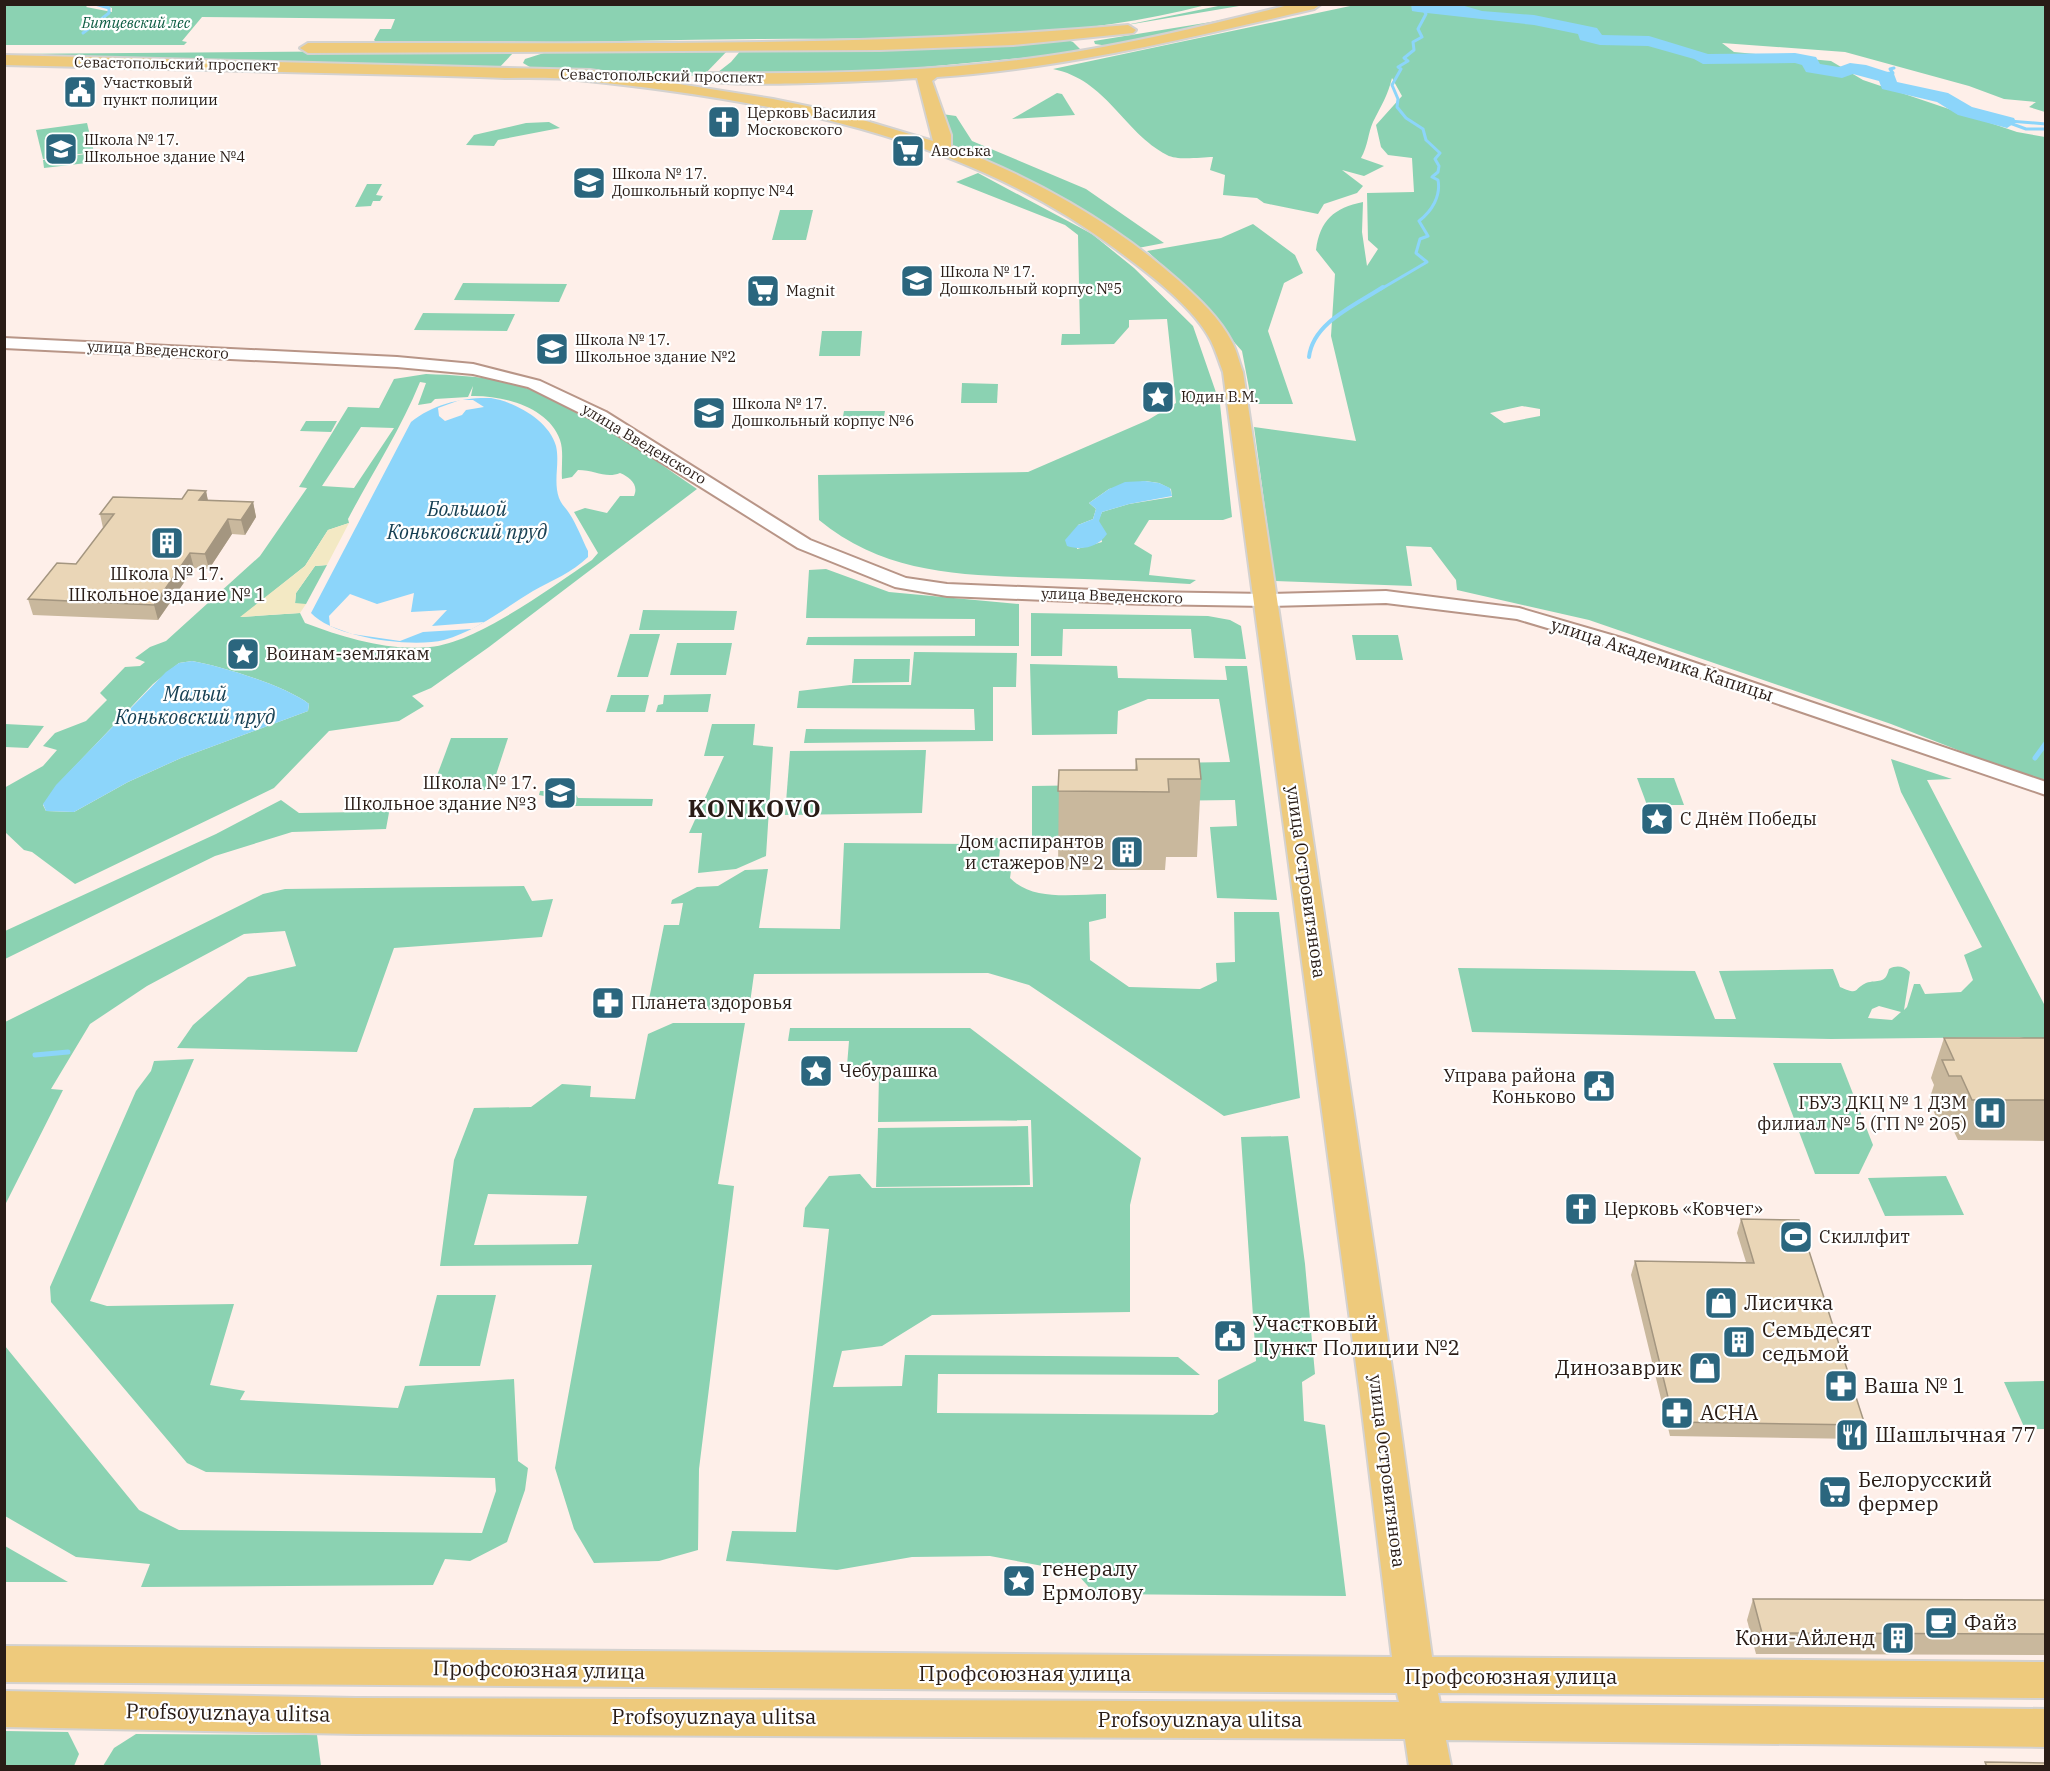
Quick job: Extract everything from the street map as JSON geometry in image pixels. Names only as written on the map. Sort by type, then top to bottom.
[{"type":"main road","name":"Севастопольский проспект","points":[[290,48],[880,45],[1013,40],[1145,28],[1269,4]]},
{"type":"main road","name":"Севастопольский проспект","points":[[4,60],[764,79],[934,71],[1094,53],[1314,4]]},
{"type":"main road","points":[[539,74],[523,70],[518,61],[535,52],[571,47]]},
{"type":"main road","name":"Севастопольский проспект","points":[[4,50],[197,49]]},
{"type":"main road","points":[[934,71],[924,80],[935,111],[942,147]]},
{"type":"main road","name":"улица Островитянова","points":[[572,74],[717,93],[852,121],[942,147],[1056,200],[1117,238],[1191,304],[1221,340],[1233,372],[1378,1395],[1414,1677],[1430,1767]]},
{"type":"main road","name":"Профсоюзная улица","points":[[4,1664],[1414,1677],[2046,1680]]},
{"type":"main road","name":"Profsoyuznaya ulitsa","points":[[4,1709],[356,1716],[1423,1721]]},
{"type":"main road","points":[[1423,1721],[2046,1728]]},
{"type":"street","name":"улица Введенского","points":[[4,343],[397,362],[483,372],[534,384],[560,395],[640,440],[804,544],[902,583],[947,590],[1002,593],[1266,600]]},
{"type":"street","name":"улица Академика Капицы","points":[[1266,600],[1386,597],[1433,601],[1519,614],[1618,643],[2046,789]]},
{"type":"green space","name":"Битцевский лес","points":[[4,5],[88,5],[86,7],[112,12],[112,8],[104,5],[1206,5],[1096,26],[984,36],[927,38],[520,43],[376,42],[374,40],[380,29],[391,29],[395,19],[202,17],[182,41],[187,42],[184,45],[5,45]]},
{"type":"green space","points":[[1223,5],[1245,5],[1121,26]]},
{"type":"green space","points":[[1355,5],[2045,5],[2045,112],[2029,107],[2036,102],[2004,99],[1969,86],[1845,52],[1722,43],[1734,52],[1831,61],[1863,80],[2017,132],[2045,137],[2045,784],[1891,724],[1589,620],[1457,590],[1456,580],[1431,547],[1406,546],[1412,586],[1275,581],[1254,427],[1356,441],[1331,336],[1335,274],[1316,250],[1321,231],[1330,217],[1344,208],[1363,202],[1362,232],[1367,266],[1378,249],[1368,240],[1367,193],[1414,192],[1412,158],[1388,155],[1381,147],[1376,125],[1402,96],[1392,78],[1371,126],[1361,158],[1384,166],[1364,176],[1342,170],[1363,186],[1357,193],[1324,204],[1318,214],[1264,203],[1257,198],[1223,195],[1225,175],[1210,170],[1213,157],[1183,158],[1167,155],[1138,133],[1087,84],[1072,75],[1053,69]],"holes":[[[1522,406],[1540,409],[1540,416],[1504,423],[1490,413]]]},
{"type":"green space","points":[[1281,9],[1115,47],[1095,44],[1094,41],[1211,22]]},
{"type":"green space","points":[[1063,38],[1073,42],[1081,50],[1075,53],[861,73],[713,76],[731,62],[742,49]]},
{"type":"green space","points":[[730,48],[703,76],[535,70],[523,63],[525,59],[547,52]]},
{"type":"green space","points":[[510,50],[513,53],[498,69],[5,58],[5,54]]},
{"type":"green space","points":[[1057,93],[1062,94],[1075,115],[1012,119]]},
{"type":"green space","points":[[942,114],[956,116],[972,141],[1086,189],[1164,243],[1138,248],[1070,202],[950,147]]},
{"type":"green space","points":[[549,122],[560,128],[498,140],[494,146],[466,145],[474,135],[526,123]]},
{"type":"green space","points":[[87,123],[94,152],[43,159],[36,130]]},
{"type":"green space","points":[[93,153],[95,162],[44,168],[43,160]]},
{"type":"green space","points":[[978,173],[1092,234],[1134,268],[1193,326],[1220,404],[1232,517],[1223,520],[1149,520],[1134,544],[1152,555],[1149,575],[1196,580],[1190,584],[987,576],[928,569],[872,552],[845,538],[819,520],[818,475],[1028,472],[1148,420],[1176,403],[1167,319],[1129,320],[1129,327],[1114,344],[1061,345],[1062,334],[1080,334],[1078,235],[1065,225],[956,182]],"holes":[[[1145,481],[1159,483],[1171,489],[1172,497],[1129,504],[1102,512],[1098,521],[1102,542],[1077,549],[1078,525],[1093,519],[1096,509],[1089,503],[1109,489]]]},
{"type":"green space","points":[[367,184],[382,184],[376,195],[383,196],[380,201],[373,201],[371,206],[355,207]]},
{"type":"green space","points":[[780,210],[813,210],[806,240],[772,240]]},
{"type":"green space","points":[[1253,224],[1295,255],[1303,273],[1284,283],[1268,331],[1293,404],[1252,404],[1242,351],[1180,281],[1147,251],[1221,238]]},
{"type":"green space","points":[[463,283],[567,284],[559,302],[454,300]]},
{"type":"green space","points":[[423,313],[515,314],[507,331],[414,330]]},
{"type":"green space","points":[[822,331],[862,331],[860,356],[819,356]]},
{"type":"green space","points":[[426,374],[466,376],[495,380],[531,390],[581,412],[697,489],[489,647],[431,688],[412,696],[424,706],[399,721],[329,731],[274,788],[75,884],[32,852],[24,850],[5,832],[4,788],[43,766],[57,750],[43,746],[55,733],[86,721],[107,700],[100,693],[125,667],[140,666],[145,662],[135,658],[150,647],[166,641],[260,556],[307,488],[299,487],[348,407],[379,408],[394,379]],"holes":[[[420,382],[426,383],[418,405],[431,403],[435,399],[468,397],[473,386],[471,396],[496,398],[523,405],[546,419],[560,440],[562,479],[572,477],[578,470],[605,475],[620,473],[633,482],[634,496],[620,496],[607,513],[585,508],[574,512],[598,553],[592,560],[514,612],[470,635],[449,643],[414,648],[366,642],[305,623],[300,613],[241,617],[305,566],[328,530],[349,523],[348,519]],[[361,427],[394,428],[354,488],[322,486]],[[192,661],[236,672],[270,684],[309,704],[308,711],[181,758],[128,782],[74,812],[46,811],[43,805],[57,785],[153,684],[179,663]]]},
{"type":"green space","points":[[962,383],[998,384],[997,403],[961,403]]},
{"type":"green space","points":[[844,411],[885,411],[883,422],[842,422]]},
{"type":"green space","points":[[306,421],[337,421],[331,432],[300,431]]},
{"type":"green space","points":[[327,565],[306,604],[295,604],[296,593],[315,566]]},
{"type":"green space","points":[[826,569],[889,592],[1019,604],[1019,646],[806,645],[808,637],[975,636],[975,619],[806,618],[809,570]]},
{"type":"green space","points":[[643,610],[737,611],[734,630],[639,630]]},
{"type":"green space","points":[[1031,613],[1208,616],[1230,620],[1241,626],[1246,659],[1194,658],[1191,629],[1063,629],[1062,656],[1031,656]]},
{"type":"green space","points":[[630,634],[660,634],[648,677],[617,677]]},
{"type":"green space","points":[[1352,635],[1398,635],[1403,660],[1356,660]]},
{"type":"green space","points":[[677,643],[732,643],[726,675],[670,675]]},
{"type":"green space","points":[[914,652],[1017,653],[1016,687],[993,687],[993,741],[804,743],[806,729],[975,730],[974,709],[797,708],[799,691],[850,685],[911,685]]},
{"type":"green space","points":[[854,659],[910,659],[909,682],[852,683]]},
{"type":"green space","points":[[1030,664],[1117,666],[1118,678],[1227,680],[1225,666],[1247,666],[1277,900],[1217,898],[1210,827],[1237,826],[1235,800],[1153,801],[1111,843],[1032,845],[1032,786],[1166,784],[1167,763],[1230,762],[1219,699],[1148,699],[1118,711],[1117,734],[1032,735]]},
{"type":"green space","points":[[711,694],[708,712],[656,712],[658,705],[663,704],[664,695]]},
{"type":"green space","points":[[611,695],[649,695],[645,712],[606,712]]},
{"type":"green space","points":[[5,724],[44,726],[28,748],[5,747]]},
{"type":"green space","points":[[712,724],[755,724],[753,745],[773,747],[766,856],[736,869],[698,873],[702,833],[689,833],[724,756],[704,756]]},
{"type":"green space","points":[[451,738],[508,738],[491,790],[432,789]]},
{"type":"green space","points":[[926,750],[922,813],[785,815],[790,751]]},
{"type":"green space","points":[[1891,759],[1952,779],[1927,780],[2045,1006],[2045,1042],[2019,1037],[1831,1039],[1472,1032],[1458,968],[1695,971],[1715,1019],[1736,1019],[1719,971],[1833,969],[1840,987],[1856,991],[1866,983],[1883,979],[1889,969],[1905,968],[1910,972],[1904,1010],[1914,984],[1920,984],[1925,994],[1961,992],[1973,980],[1964,955],[1982,947],[1901,792]],"holes":[[[1879,1006],[1901,1012],[1892,1020],[1868,1018],[1872,1009]]]},
{"type":"green space","points":[[1637,778],[1674,778],[1684,805],[1647,805]]},
{"type":"green space","points":[[540,791],[574,791],[578,798],[653,799],[652,806],[564,806],[559,799],[539,795]]},
{"type":"green space","points":[[281,800],[299,813],[362,812],[385,803],[390,807],[386,829],[292,832],[215,856],[5,959],[5,931],[216,834]]},
{"type":"green space","points":[[972,838],[1001,838],[999,859],[1012,863],[1010,878],[1019,886],[1030,891],[1055,895],[1106,894],[1106,918],[1089,922],[1090,960],[1129,987],[1200,989],[1217,981],[1216,963],[1235,962],[1234,912],[1279,912],[1300,1098],[1224,1116],[1029,985],[988,973],[754,974],[749,1010],[647,1009],[664,925],[679,925],[683,903],[671,904],[672,900],[697,887],[718,886],[745,870],[768,869],[759,928],[840,929],[844,843],[970,844]]},
{"type":"green space","points":[[524,886],[532,901],[553,899],[542,937],[394,948],[357,1052],[177,1048],[193,1025],[248,977],[296,966],[285,931],[244,934],[147,986],[90,1024],[51,1089],[63,1090],[5,1205],[5,1022],[263,894],[285,889]]},
{"type":"green space","points":[[673,1023],[745,1023],[718,1184],[734,1186],[699,1469],[698,1550],[659,1561],[594,1563],[574,1529],[555,1468],[592,1265],[440,1266],[454,1160],[474,1108],[531,1107],[562,1084],[591,1086],[590,1097],[635,1099],[648,1034]],"holes":[[[488,1194],[587,1196],[578,1244],[474,1245]]]},
{"type":"green space","points":[[790,1028],[970,1028],[1141,1158],[1130,1205],[1130,1312],[932,1315],[882,1346],[842,1351],[833,1387],[902,1386],[905,1355],[1178,1357],[1200,1375],[938,1374],[937,1413],[1213,1415],[1218,1412],[1218,1380],[1256,1361],[1241,1137],[1288,1136],[1305,1264],[1315,1374],[1302,1382],[1304,1421],[1325,1425],[1346,1596],[1095,1594],[1070,1566],[1048,1567],[990,1556],[912,1557],[837,1570],[726,1561],[732,1531],[796,1532],[829,1229],[803,1227],[805,1208],[829,1176],[860,1174],[872,1188],[1033,1187],[1031,1120],[878,1122],[879,1074],[867,1078],[846,1078],[849,1041],[788,1041]]},
{"type":"green space","points":[[194,1059],[90,1301],[107,1306],[234,1304],[210,1385],[245,1391],[240,1400],[398,1408],[405,1386],[514,1379],[518,1461],[528,1468],[525,1490],[507,1542],[470,1561],[445,1559],[433,1585],[141,1587],[150,1564],[76,1557],[5,1516],[5,1346],[139,1510],[179,1530],[482,1533],[496,1491],[495,1478],[206,1472],[187,1463],[51,1302],[50,1287],[136,1091],[151,1071],[154,1061]]},
{"type":"green space","points":[[1773,1063],[1841,1063],[1873,1145],[1859,1174],[1815,1174]]},
{"type":"green space","points":[[1028,1126],[1030,1185],[876,1187],[878,1128]]},
{"type":"green space","points":[[1946,1176],[1964,1215],[1885,1216],[1868,1178]]},
{"type":"green space","points":[[437,1295],[496,1295],[480,1366],[419,1366]]},
{"type":"green space","points":[[2045,1381],[2045,1429],[2025,1429],[2004,1382]]},
{"type":"green space","points":[[5,1546],[68,1582],[5,1582]]},
{"type":"green space","points":[[5,1731],[68,1732],[79,1754],[74,1766],[5,1766]]},
{"type":"green space","points":[[136,1734],[317,1735],[321,1766],[103,1766],[114,1748]]},
{"type":"sand","points":[[349,523],[327,565],[315,566],[296,593],[295,603],[306,604],[300,613],[240,617],[305,566],[328,530]]},
{"type":"water","name":"Большой Коньковский пруд","points":[[491,398],[530,414],[539,420],[552,437],[557,452],[557,492],[577,527],[588,551],[588,557],[569,572],[533,591],[479,625],[444,640],[394,642],[355,635],[322,622],[311,613],[411,422],[449,403]]},
{"type":"water","points":[[1125,482],[1159,483],[1170,488],[1172,496],[1102,512],[1099,521],[1107,534],[1099,542],[1090,547],[1067,546],[1065,540],[1078,525],[1093,519],[1096,509],[1089,503],[1109,489]]},
{"type":"water","name":"Малый Коньковский пруд","points":[[192,661],[236,672],[285,690],[309,704],[308,711],[181,758],[128,782],[74,812],[46,811],[43,804],[56,785],[166,672],[179,663]]},
{"type":"pier","points":[[460,400],[473,400],[484,407],[466,410],[462,415],[445,421],[439,416],[438,408]]},
{"type":"pier","points":[[414,593],[411,612],[447,610],[432,626],[484,622],[472,629],[423,632],[400,641],[352,634],[330,626],[329,616],[350,594],[377,604]]},
{"type":"building","points":[[188,490],[206,491],[199,500],[253,502],[241,520],[228,519],[205,554],[190,553],[154,605],[28,599],[57,563],[76,564],[114,514],[100,514],[113,497],[182,499]]},
{"type":"building","points":[[1136,759],[1199,759],[1201,779],[1168,779],[1169,792],[1058,791],[1059,770],[1137,770]]},
{"type":"building","points":[[1944,1038],[2046,1038],[2046,1100],[1972,1100],[1961,1076],[1949,1076],[1942,1060],[1954,1060]]},
{"type":"building","name":"Семьдесят седьмой","points":[[1741,1219],[1799,1220],[1865,1425],[1674,1422],[1635,1261],[1754,1263]]},
{"type":"building","points":[[1753,1599],[2046,1600],[2046,1634],[1762,1633]]},
{"type":"building","points":[[1985,1762],[2046,1763],[2046,1767],[1987,1767]]},
{"type":"waterway","points":[[92,26],[109,13],[109,8],[95,4]]},
{"type":"waterway","points":[[1418,7],[1461,10],[1481,16],[1534,20],[1591,32],[1594,34],[1586,36],[1600,40],[1649,41],[1700,55],[1703,59],[1795,58],[1810,61],[1812,68],[1842,73],[1850,68],[1866,70],[1888,78],[1888,85],[1902,90],[1942,97],[1965,111],[2007,122]]},
{"type":"waterway","points":[[1381,289],[1427,262],[1416,253],[1420,239],[1428,236],[1419,221],[1432,208],[1439,186],[1438,180],[1432,177],[1438,172],[1439,166],[1435,159],[1440,153],[1426,140],[1423,129],[1406,118],[1397,107],[1398,99],[1392,85],[1401,69],[1398,67],[1408,61],[1404,58],[1414,50],[1413,42],[1422,37],[1418,29],[1426,14],[1423,9]]},
{"type":"waterway","points":[[83,33],[92,26]]},
{"type":"waterway","points":[[92,26],[103,29]]},
{"type":"waterway","points":[[1878,74],[1893,73],[1890,69],[1894,68]]},
{"type":"waterway","points":[[2009,121],[2046,124]]},
{"type":"waterway","points":[[2007,122],[2026,129],[2046,129]]},
{"type":"waterway","points":[[1309,357],[1312,345],[1327,324],[1383,287]]},
{"type":"waterway","points":[[2035,758],[2046,743]]},
{"type":"waterway","points":[[35,1055],[68,1052]]},
{"type":"place","name":"Участковый пункт полиции","points":[[80,92]]},
{"type":"place","name":"Церковь Василия Московского","points":[[724,122]]},
{"type":"place","name":"Школа № 17. Школьное здание №4","points":[[61,149]]},
{"type":"place","name":"Авоська","points":[[908,151]]},
{"type":"place","name":"Школа № 17. Дошкольный корпус №4","points":[[589,183]]},
{"type":"place","name":"Школа № 17. Дошкольный корпус №5","points":[[917,281]]},
{"type":"place","name":"Magnit","points":[[763,291]]},
{"type":"place","name":"Школа № 17. Школьное здание №2","points":[[552,349]]},
{"type":"place","name":"Юдин В.М.","points":[[1158,397]]},
{"type":"place","name":"Школа № 17. Дошкольный корпус №6","points":[[709,413]]},
{"type":"place","name":"Школа № 17. Школьное здание № 1","points":[[167,543]]},
{"type":"place","name":"Воинам-землякам","points":[[243,654]]},
{"type":"place","name":"Школа № 17. Школьное здание №3","points":[[560,793]]},
{"type":"place","name":"С Днём Победы","points":[[1657,819]]},
{"type":"place","name":"Дом аспирантов и стажеров № 2","points":[[1127,852]]},
{"type":"place","name":"Планета здоровья","points":[[608,1003]]},
{"type":"place","name":"Чебурашка","points":[[816,1071]]},
{"type":"place","name":"Управа района Коньково","points":[[1599,1086]]},
{"type":"place","name":"ГБУЗ ДКЦ № 1 ДЗМ филиал № 5 (ГП № 205)","points":[[1990,1113]]},
{"type":"place","name":"Церковь «Ковчег»","points":[[1581,1209]]},
{"type":"place","name":"Скиллфит","points":[[1796,1237]]},
{"type":"place","name":"Лисичка","points":[[1721,1303]]},
{"type":"place","name":"Участковый Пункт Полиции №2","points":[[1230,1336]]},
{"type":"place","name":"Семьдесят седьмой","points":[[1739,1342]]},
{"type":"place","name":"Динозаврик","points":[[1705,1368]]},
{"type":"place","name":"Ваша № 1","points":[[1841,1386]]},
{"type":"place","name":"АСНА","points":[[1677,1413]]},
{"type":"place","name":"Шашлычная 77","points":[[1852,1435]]},
{"type":"place","name":"Белорусский фермер","points":[[1835,1492]]},
{"type":"place","name":"генералу Ермолову","points":[[1019,1581]]},
{"type":"place","name":"Файз","points":[[1941,1623]]},
{"type":"place","name":"Кони-Айленд","points":[[1898,1638]]},
{"type":"district","name":"KONKOVO","points":[[755,809]]}]
